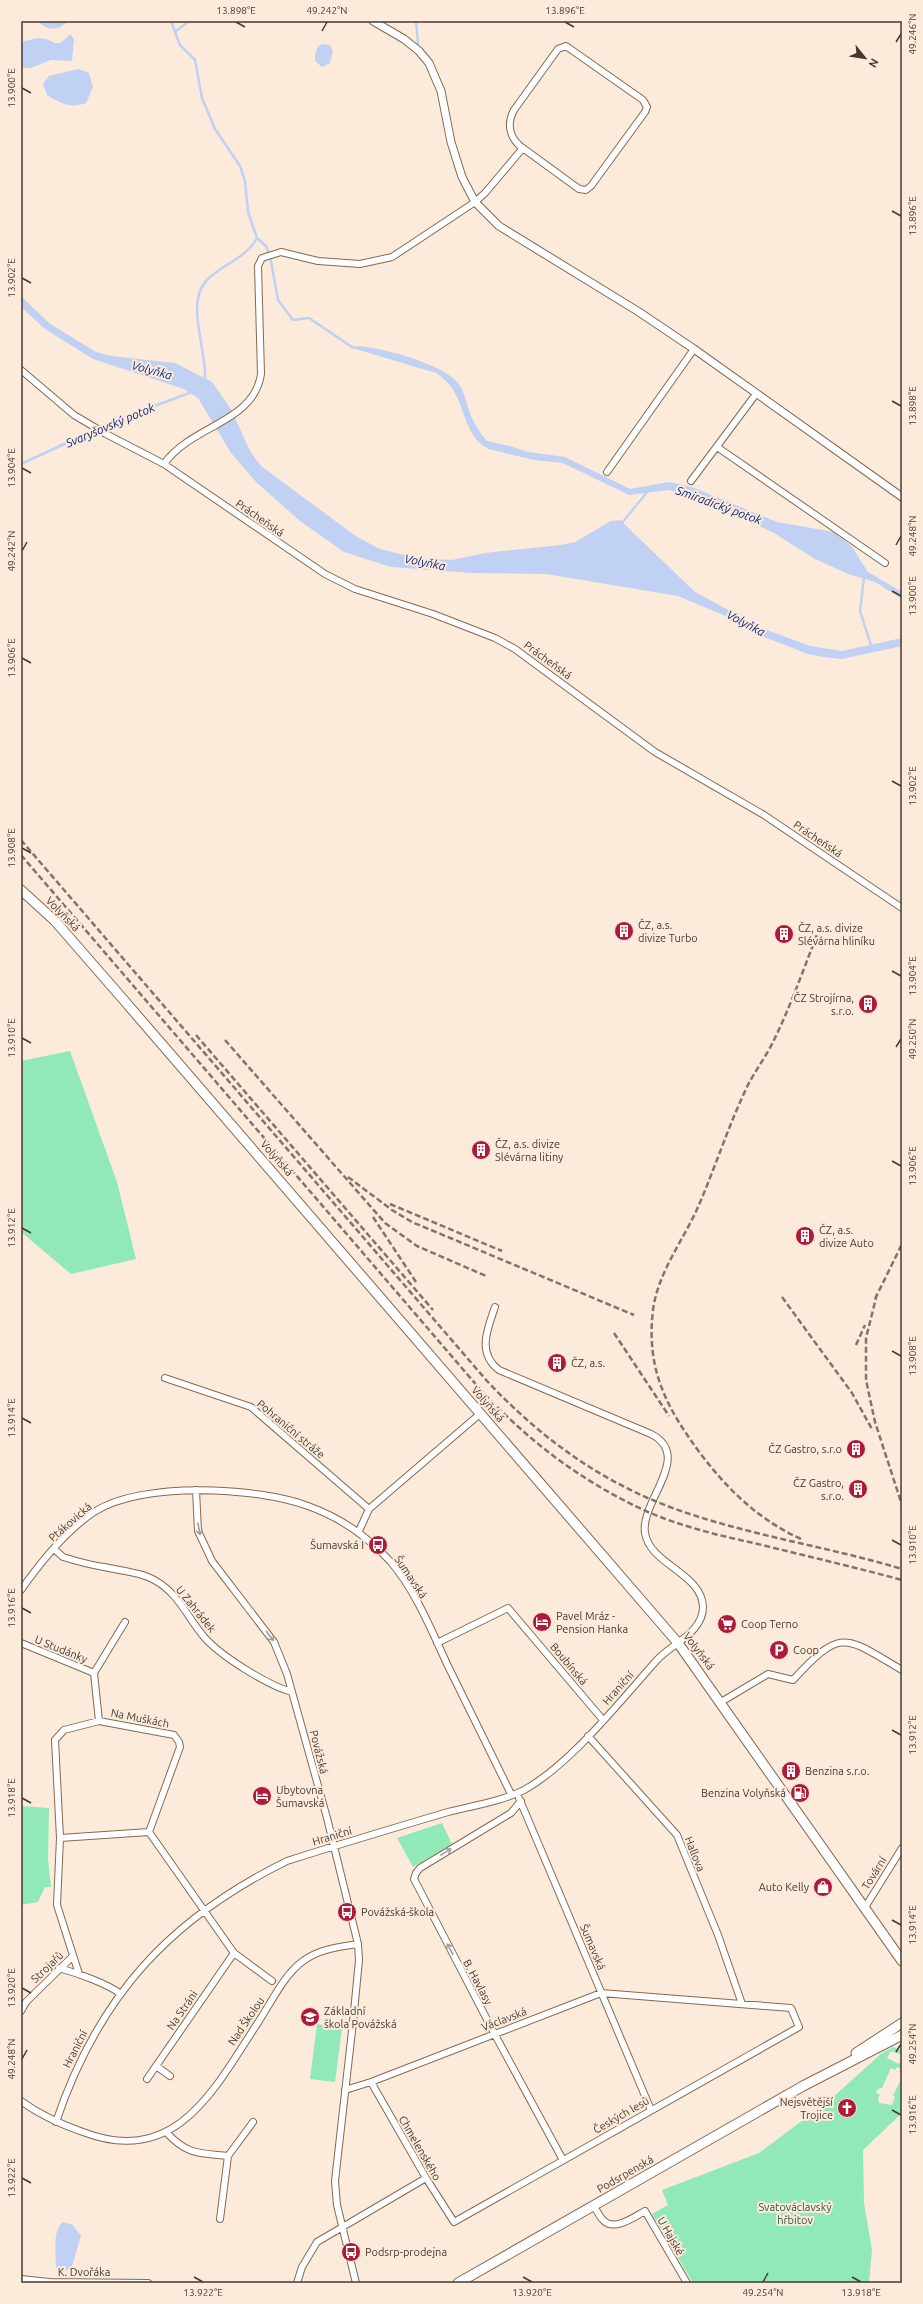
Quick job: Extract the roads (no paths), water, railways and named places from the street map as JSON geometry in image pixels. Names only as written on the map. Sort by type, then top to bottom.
[{"type":"main road","name":"Volyňská","points":[[21,890],[55,921],[678,1643],[902,1961]]},
{"type":"main road","name":"Podsrpenská","points":[[803,2086],[902,2023]]},
{"type":"main road","name":"Podsrpenská","points":[[458,2283],[803,2086],[902,2035]]},
{"type":"street","points":[[373,21],[404,38],[419,51],[429,63],[441,91],[451,142],[462,177],[475,202],[499,226],[639,312],[694,349],[902,497]]},
{"type":"street","points":[[561,47],[571,48],[646,104],[645,112],[591,186],[586,190],[579,189],[523,148],[516,142],[511,133],[510,123],[512,114],[561,47]]},
{"type":"street","points":[[164,464],[179,447],[210,427],[240,411],[252,398],[261,374],[258,266],[262,258],[281,252],[345,264],[360,264],[392,257],[475,202],[485,193],[523,148]]},
{"type":"street","points":[[607,472],[694,349]]},
{"type":"street","name":"Prácheňská","points":[[21,370],[62,406],[106,434],[164,464],[308,563],[336,580],[456,623],[515,649],[655,752],[764,815],[902,908]]},
{"type":"street","points":[[692,481],[756,394]]},
{"type":"street","points":[[717,447],[885,563]]},
{"type":"street","name":"Hraniční","points":[[56,2122],[85,2049],[120,1994],[155,1954],[204,1909],[250,1879],[281,1864],[333,1846],[514,1793],[560,1763],[603,1720],[660,1656],[678,1643],[699,1621],[703,1610],[702,1602],[693,1586],[652,1549],[646,1540],[644,1530],[668,1461],[666,1445],[662,1440],[651,1434],[499,1370],[493,1365],[486,1355],[485,1341],[495,1307]]},
{"type":"street","name":"Pohraniční stráže","points":[[165,1378],[251,1407],[369,1509]]},
{"type":"street","points":[[359,1531],[369,1509],[481,1414]]},
{"type":"street","name":"Šumavská","points":[[196,1490],[252,1493],[307,1505],[359,1531],[390,1562],[400,1575],[424,1615],[514,1793],[521,1801],[651,2110]]},
{"type":"street","name":"Ptákovická","points":[[21,1590],[39,1564],[94,1512],[121,1499],[159,1493],[196,1490]]},
{"type":"street","name":"Povážská","points":[[196,1490],[198,1532],[212,1561],[274,1642],[292,1692],[358,1944],[359,1960],[345,2090]]},
{"type":"street","name":"U Zahrádek","points":[[54,1549],[63,1557],[144,1575],[166,1587],[183,1607],[206,1639],[233,1660],[277,1688],[292,1692]]},
{"type":"street","name":"Boubínská","points":[[437,1643],[508,1608],[603,1720]]},
{"type":"street","name":"U Studánky","points":[[99,1720],[94,1673],[124,1622]]},
{"type":"street","points":[[721,1702],[768,1674],[793,1680],[819,1653],[832,1644],[844,1641],[862,1646],[902,1670]]},
{"type":"street","name":"U Studánky","points":[[21,1643],[94,1673]]},
{"type":"street","name":"Na Muškách","points":[[80,1974],[56,1905],[60,1838],[55,1740],[64,1730],[99,1720],[174,1735],[179,1742],[180,1747],[149,1832]]},
{"type":"street","name":"Hallova","points":[[588,1736],[677,1835],[718,1935],[742,2004]]},
{"type":"street","name":"B. Havlasy","points":[[521,1801],[510,1813],[420,1868],[414,1875],[414,1882],[563,2160]]},
{"type":"street","points":[[60,1838],[149,1832],[234,1953],[272,1981]]},
{"type":"street","name":"Tovární","points":[[864,1909],[902,1848]]},
{"type":"street","name":"Nad Školou","points":[[21,2101],[38,2114],[56,2122],[112,2141],[131,2142],[153,2138],[167,2133],[188,2118],[207,2096],[281,1987],[298,1965],[312,1955],[326,1950],[358,1944]]},
{"type":"street","name":"Na Stráni","points":[[147,2079],[234,1953]]},
{"type":"street","name":"Strojařů","points":[[21,2011],[26,2002],[73,1956]]},
{"type":"street","points":[[60,1968],[80,1974],[113,1988],[120,1994]]},
{"type":"street","name":"Václavská","points":[[345,2090],[371,2082],[494,2033],[602,1993],[791,2008],[799,2027]]},
{"type":"street","name":"Českých lesů","points":[[454,2222],[799,2027]]},
{"type":"street","points":[[156,2066],[170,2076]]},
{"type":"street","name":"Chmelenského","points":[[371,2082],[426,2178],[454,2222]]},
{"type":"street","points":[[345,2090],[335,2181],[342,2226],[356,2283]]},
{"type":"street","points":[[220,2219],[228,2156],[253,2122]]},
{"type":"street","points":[[167,2133],[178,2145],[190,2151],[228,2156]]},
{"type":"street","points":[[297,2283],[302,2267],[317,2242],[426,2178]]},
{"type":"street","name":"U Hajské","points":[[594,2206],[604,2221],[612,2225],[624,2222],[645,2211],[687,2283]]},
{"type":"street","name":"K. Dvořáka","points":[[21,2279],[49,2282],[148,2283]]},
{"type":"water","points":[[38,21],[68,21],[61,27],[49,28],[45,27]]},
{"type":"water","points":[[70,34],[74,39],[72,61],[51,60],[30,68],[21,68],[21,42],[40,38],[58,43]]},
{"type":"water","points":[[322,44],[330,45],[333,51],[330,63],[322,67],[315,61],[315,54],[317,49]]},
{"type":"water","points":[[78,69],[89,73],[93,87],[86,103],[81,105],[65,104],[47,95],[43,84],[49,76]]},
{"type":"water","name":"Volyňka","points":[[21,296],[49,323],[96,352],[111,356],[175,363],[212,382],[231,409],[250,451],[261,466],[357,537],[380,549],[416,558],[452,560],[485,553],[561,545],[575,542],[611,521],[620,520],[695,592],[762,628],[810,646],[842,651],[902,638],[902,646],[842,659],[823,657],[808,654],[759,635],[728,617],[678,596],[546,574],[472,573],[391,567],[344,552],[300,521],[256,482],[231,453],[198,398],[184,389],[93,359],[45,329],[21,307]]},
{"type":"water","points":[[358,346],[397,353],[441,370],[452,377],[459,384],[470,414],[487,441],[528,452],[565,457],[630,489],[669,482],[692,487],[777,522],[834,532],[852,547],[868,572],[902,592],[902,599],[875,582],[848,574],[815,559],[774,533],[710,503],[669,490],[629,495],[563,463],[534,460],[489,449],[479,442],[472,434],[454,391],[446,381],[436,373],[359,350]]},
{"type":"water","points":[[63,2222],[73,2225],[81,2236],[72,2266],[70,2269],[60,2272],[56,2267],[55,2243],[57,2230]]},
{"type":"waterway","points":[[171,21],[175,32]]},
{"type":"waterway","name":"Smiradický potok","points":[[189,21],[175,32],[180,45],[195,60],[202,98],[215,129],[240,166],[245,181],[248,212],[257,238],[266,246],[270,256],[278,300],[293,320],[309,318],[352,347],[361,349]]},
{"type":"waterway","points":[[416,21],[418,44]]},
{"type":"waterway","points":[[205,381],[205,369],[197,313],[201,288],[215,273],[235,260],[253,245],[257,238]]},
{"type":"waterway","name":"Svaryšovský potok","points":[[21,464],[114,421],[192,392]]},
{"type":"waterway","points":[[621,524],[648,491]]},
{"type":"waterway","points":[[864,578],[860,611],[871,645]]},
{"type":"railway","points":[[21,840],[487,1381],[528,1421],[571,1455],[594,1470],[618,1484],[670,1507],[698,1517],[756,1533],[902,1569]]},
{"type":"railway","points":[[21,855],[479,1388],[517,1426],[537,1443],[578,1474],[624,1500],[661,1517],[688,1527],[902,1580]]},
{"type":"railway","points":[[801,1539],[771,1523],[745,1503],[700,1453],[677,1420],[661,1386],[653,1351],[652,1331],[653,1310],[665,1270],[698,1207],[746,1089],[771,1046],[780,1027],[818,932]]},
{"type":"railway","points":[[196,1035],[433,1310]]},
{"type":"railway","points":[[225,1040],[385,1223],[417,1246],[486,1276]]},
{"type":"railway","points":[[348,1177],[392,1210],[412,1222],[634,1315]]},
{"type":"railway","points":[[390,1204],[502,1251]]},
{"type":"railway","points":[[373,1217],[416,1282]]},
{"type":"railway","points":[[875,1299],[902,1244]]},
{"type":"railway","points":[[877,1294],[866,1338],[866,1380],[875,1422],[902,1505]]},
{"type":"railway","points":[[782,1297],[852,1393],[873,1431]]},
{"type":"railway","points":[[856,1345],[865,1325]]},
{"type":"railway","points":[[614,1333],[669,1416]]},
{"type":"place","name":"ČZ, a.s. divize Turbo","points":[[624,931]]},
{"type":"place","name":"ČZ, a.s. divize Slévárna hliníku","points":[[784,934]]},
{"type":"place","name":"ČZ Strojírna, s.r.o.","points":[[868,1004]]},
{"type":"place","name":"ČZ, a.s. divize Slévárna litiny","points":[[481,1150]]},
{"type":"place","name":"ČZ, a.s. divize Auto","points":[[805,1236]]},
{"type":"place","name":"ČZ, a.s.","points":[[557,1363]]},
{"type":"place","name":"ČZ Gastro, s.r.o","points":[[856,1449]]},
{"type":"place","name":"ČZ Gastro, s.r.o.","points":[[858,1489]]},
{"type":"place","name":"Šumavská I","points":[[378,1545]]},
{"type":"place","name":"Pavel Mráz - Pension Hanka","points":[[542,1622]]},
{"type":"place","name":"Coop Terno","points":[[727,1624]]},
{"type":"place","name":"Coop","points":[[779,1650]]},
{"type":"place","name":"Benzina s.r.o.","points":[[791,1771]]},
{"type":"place","name":"Benzina Volyňská","points":[[800,1793]]},
{"type":"place","name":"Ubytovna Šumavská","points":[[262,1796]]},
{"type":"place","name":"Auto Kelly","points":[[823,1887]]},
{"type":"place","name":"Povážská-škola","points":[[347,1912]]},
{"type":"place","name":"Základní škola Povážská","points":[[310,2017]]},
{"type":"place","name":"Nejsvětější Trojice","points":[[847,2108]]},
{"type":"place","name":"Podsrp-prodejna","points":[[351,2252]]},
{"type":"park label","name":"Svatováclavský hřbitov","points":[[795,2213]]}]
